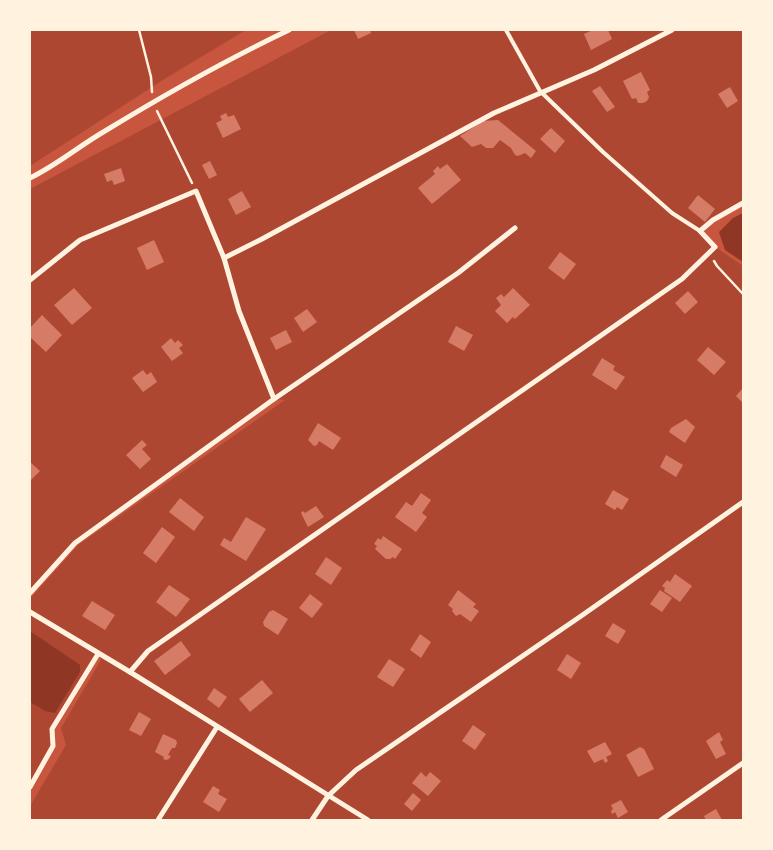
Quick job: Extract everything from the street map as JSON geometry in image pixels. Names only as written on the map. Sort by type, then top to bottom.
[{"type":"street","points":[[30,178],[49,169],[102,132],[152,103],[289,30]]},
{"type":"street","points":[[224,258],[494,113],[540,91],[594,70],[672,30]]},
{"type":"street","points":[[30,280],[80,240],[196,191],[224,258],[239,311],[274,399]]},
{"type":"street","points":[[130,672],[148,651],[682,279],[716,247],[700,231],[713,220],[743,203]]},
{"type":"street","points":[[30,594],[75,542],[274,399],[458,273],[515,228]]},
{"type":"street","points":[[312,820],[328,796],[356,770],[584,614],[743,502]]},
{"type":"street","points":[[30,612],[368,820]]},
{"type":"street","points":[[30,787],[53,746],[52,729],[98,654]]},
{"type":"street","points":[[158,820],[216,727]]},
{"type":"street","points":[[661,820],[743,763]]},
{"type":"lane","points":[[506,30],[540,91],[603,152],[672,213],[700,231]]},
{"type":"path","points":[[139,30],[151,76],[152,103],[196,191]]},
{"type":"path","points":[[710,252],[717,266],[743,294]]},
{"type":"shaded area","points":[[30,30],[246,30],[166,78],[30,166]]},
{"type":"shaded area","points":[[331,30],[743,30],[743,203],[700,231],[715,247],[743,266],[743,820],[30,820],[30,806],[66,745],[61,728],[101,660],[98,654],[52,729],[53,746],[30,787],[30,599],[78,545],[285,400],[274,399],[75,542],[30,593],[30,189]]},
{"type":"shaded area","points":[[743,213],[743,262],[725,250],[719,232],[733,218]]},
{"type":"shaded area","points":[[30,631],[80,665],[80,672],[55,713],[45,711],[30,702]]},
{"type":"building","points":[[354,30],[370,30],[371,33],[358,39]]},
{"type":"building","points":[[593,30],[608,30],[612,39],[591,50],[584,34]]},
{"type":"building","points":[[641,72],[650,90],[647,92],[649,97],[647,101],[638,103],[636,98],[632,99],[623,81]]},
{"type":"building","points":[[600,86],[615,107],[607,112],[592,91]]},
{"type":"building","points":[[730,87],[738,101],[727,108],[718,94]]},
{"type":"building","points":[[226,113],[228,117],[234,115],[241,129],[223,138],[216,123],[222,120],[220,116]]},
{"type":"building","points":[[498,120],[536,151],[531,158],[525,153],[518,156],[515,155],[511,148],[500,140],[493,148],[486,148],[481,144],[472,147],[460,136],[483,121]]},
{"type":"building","points":[[551,128],[565,141],[555,153],[540,139]]},
{"type":"building","points":[[210,161],[217,175],[209,179],[202,165]]},
{"type":"building","points":[[447,164],[461,180],[432,204],[418,188],[435,174],[433,171],[438,166],[440,169]]},
{"type":"building","points":[[121,168],[125,181],[114,185],[112,180],[107,182],[104,174]]},
{"type":"building","points":[[242,191],[251,207],[236,215],[228,199]]},
{"type":"building","points":[[698,195],[715,209],[705,222],[688,208]]},
{"type":"building","points":[[154,240],[164,262],[147,270],[137,248]]},
{"type":"building","points":[[560,252],[576,264],[564,280],[548,268]]},
{"type":"building","points":[[74,288],[92,308],[72,325],[54,305]]},
{"type":"building","points":[[513,288],[530,305],[515,319],[513,317],[507,323],[495,311],[501,305],[496,298],[501,294],[504,297]]},
{"type":"building","points":[[688,291],[698,302],[685,314],[675,303]]},
{"type":"building","points":[[307,309],[317,322],[303,332],[294,318]]},
{"type":"building","points":[[42,315],[62,335],[46,352],[30,337],[30,328]]},
{"type":"building","points":[[456,326],[473,335],[464,351],[448,342]]},
{"type":"building","points":[[286,330],[292,342],[276,350],[270,338]]},
{"type":"building","points":[[171,338],[175,343],[178,340],[183,345],[179,348],[183,353],[172,361],[161,347]]},
{"type":"building","points":[[708,347],[726,362],[714,375],[697,360]]},
{"type":"building","points":[[602,358],[615,366],[613,370],[625,377],[616,390],[592,375]]},
{"type":"building","points":[[143,370],[147,375],[151,372],[157,382],[143,392],[132,378]]},
{"type":"building","points":[[743,388],[743,403],[736,396]]},
{"type":"building","points":[[686,419],[695,427],[685,443],[669,432],[671,428]]},
{"type":"building","points":[[318,423],[341,438],[333,450],[319,441],[314,446],[308,440]]},
{"type":"building","points":[[142,440],[147,445],[142,449],[151,459],[140,469],[126,455]]},
{"type":"building","points":[[666,455],[683,465],[676,477],[660,467]]},
{"type":"building","points":[[30,462],[40,471],[30,481]]},
{"type":"building","points":[[613,490],[629,499],[622,510],[617,507],[615,510],[605,504]]},
{"type":"building","points":[[421,493],[431,500],[422,513],[427,517],[416,532],[395,517],[406,502],[412,506]]},
{"type":"building","points":[[180,498],[204,517],[194,531],[169,512]]},
{"type":"building","points":[[316,506],[324,517],[308,527],[301,513],[303,511],[305,513]]},
{"type":"building","points":[[246,517],[266,529],[246,561],[220,545],[224,538],[231,542]]},
{"type":"building","points":[[162,527],[175,537],[156,563],[143,553]]},
{"type":"building","points":[[383,536],[402,549],[395,559],[393,557],[386,559],[375,549],[377,546],[374,544],[378,538],[381,540]]},
{"type":"building","points":[[326,557],[342,568],[331,585],[315,574]]},
{"type":"building","points":[[675,574],[692,586],[680,602],[664,591],[665,588],[662,586],[667,580],[670,582]]},
{"type":"building","points":[[169,585],[190,599],[176,617],[156,602]]},
{"type":"building","points":[[458,590],[476,604],[473,607],[479,611],[471,622],[460,614],[456,616],[452,611],[453,609],[448,605]]},
{"type":"building","points":[[660,590],[672,598],[662,612],[650,604]]},
{"type":"building","points":[[310,594],[323,604],[312,618],[299,608]]},
{"type":"building","points":[[92,601],[115,615],[105,630],[82,616]]},
{"type":"building","points":[[273,610],[288,619],[278,635],[264,626],[263,622],[269,612]]},
{"type":"building","points":[[613,623],[626,631],[618,644],[605,636]]},
{"type":"building","points":[[420,634],[431,642],[421,658],[410,650]]},
{"type":"building","points":[[181,641],[191,655],[165,675],[154,661]]},
{"type":"building","points":[[567,654],[581,663],[571,679],[557,670]]},
{"type":"building","points":[[389,659],[405,669],[393,687],[377,677]]},
{"type":"building","points":[[262,680],[273,693],[250,712],[239,699]]},
{"type":"building","points":[[214,688],[227,697],[219,708],[207,699]]},
{"type":"building","points":[[139,712],[151,719],[141,736],[129,730]]},
{"type":"building","points":[[473,725],[486,734],[475,750],[462,741]]},
{"type":"building","points":[[719,732],[723,740],[720,742],[726,754],[716,759],[706,741]]},
{"type":"building","points":[[163,734],[176,740],[177,743],[168,755],[171,756],[166,760],[155,752]]},
{"type":"building","points":[[605,742],[612,754],[606,757],[608,761],[605,763],[603,759],[594,763],[587,751]]},
{"type":"building","points":[[640,747],[644,749],[654,769],[638,777],[626,755]]},
{"type":"building","points":[[421,772],[426,777],[430,772],[441,781],[428,796],[412,783]]},
{"type":"building","points":[[213,786],[220,790],[218,794],[227,799],[219,812],[203,802]]},
{"type":"building","points":[[413,793],[421,800],[412,811],[404,804]]},
{"type":"building","points":[[621,800],[628,812],[618,818],[615,812],[612,814],[611,811],[613,809],[611,805]]},
{"type":"building","points":[[716,809],[722,820],[706,820],[704,816]]}]
